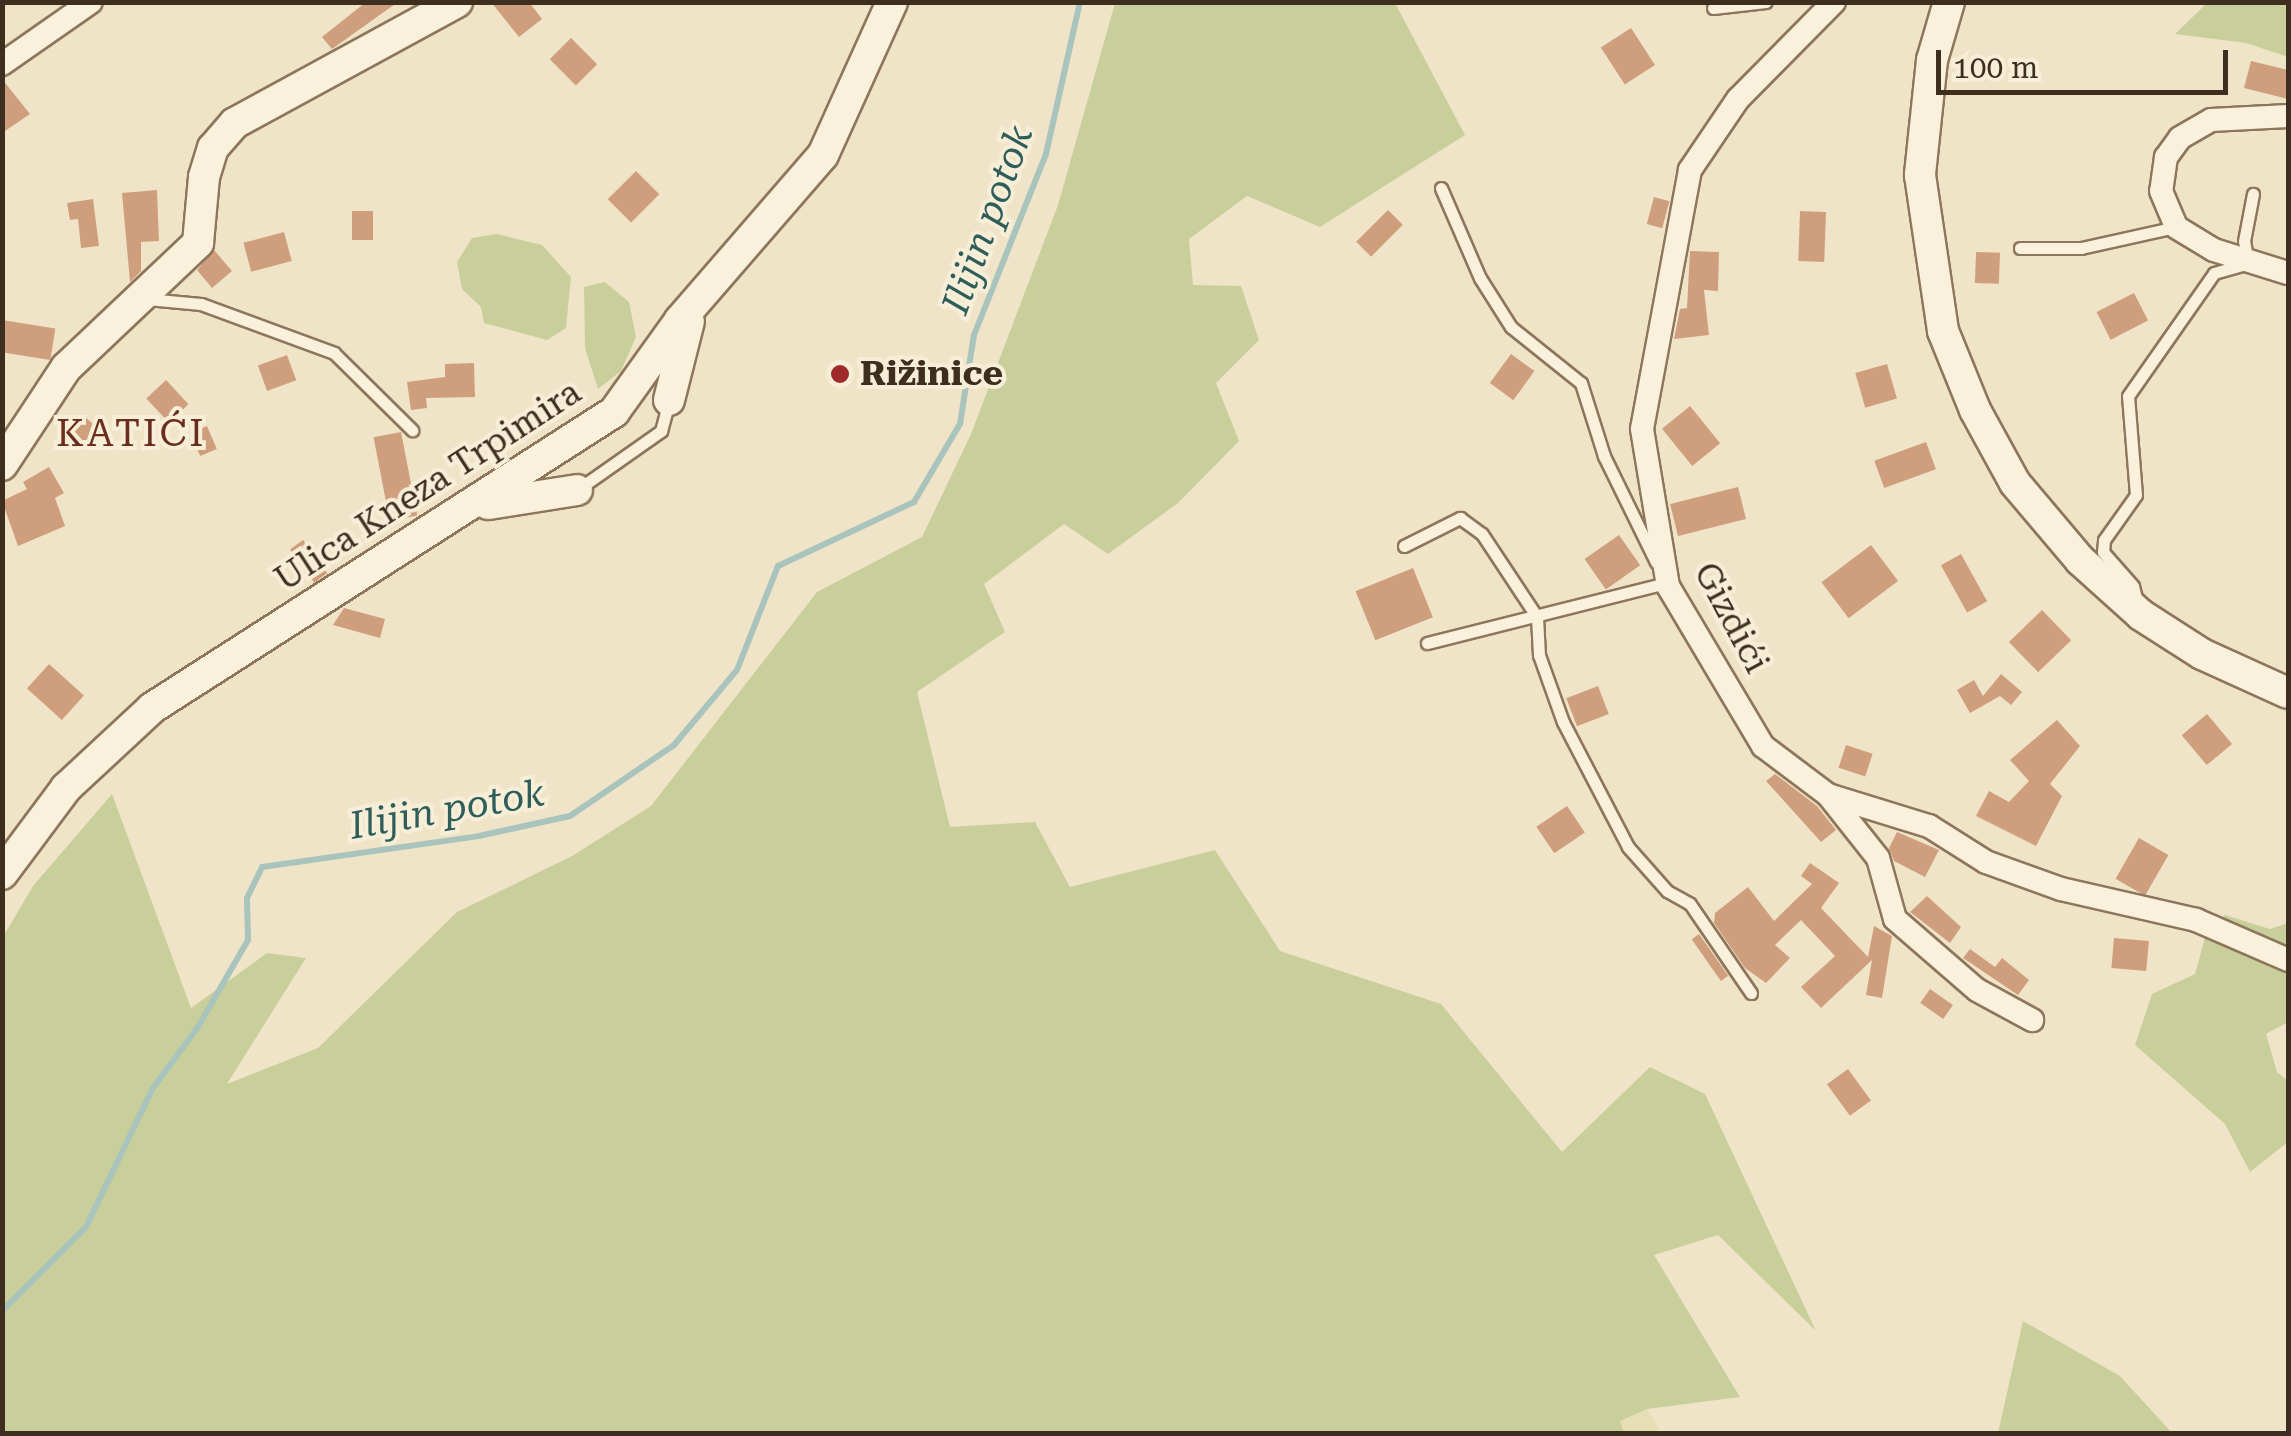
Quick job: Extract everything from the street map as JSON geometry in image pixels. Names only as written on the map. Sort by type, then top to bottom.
[{"type":"main road","points":[[2,464],[66,368],[198,243],[204,177],[213,148],[235,122],[457,2]]},
{"type":"main road","name":"Ulica Kneza Trpimira","points":[[2,874],[66,788],[152,708],[614,412],[694,302],[824,155],[892,2]]},
{"type":"main road","points":[[1949,2],[1932,60],[1920,175],[1942,330],[2015,483],[2080,560],[2142,616],[2202,654],[2288,693]]},
{"type":"main road","points":[[669,400],[694,302]]},
{"type":"main road","points":[[465,509],[577,490]]},
{"type":"street","points":[[2,64],[91,2]]},
{"type":"street","name":"Gizdići","points":[[1834,2],[1738,99],[1690,170],[1642,429],[1668,586],[1763,746],[1828,795],[1929,826],[1986,862],[2061,889],[2196,920],[2288,960]]},
{"type":"street","points":[[2288,116],[2211,120],[2180,138],[2166,157],[2161,191],[2176,227],[2248,263],[2288,272]]},
{"type":"street","points":[[1828,795],[1878,858],[1894,920],[1977,990],[2032,1020]]},
{"type":"lane","points":[[1713,8],[1766,2]]},
{"type":"lane","points":[[1427,643],[1668,586],[1604,456],[1581,383],[1511,327],[1480,278],[1441,188]]},
{"type":"lane","points":[[2142,616],[2132,586],[2103,552],[2104,540],[2136,495],[2128,396],[2214,273],[2248,263],[2245,230],[2253,194]]},
{"type":"lane","points":[[2020,248],[2082,248],[2176,227]]},
{"type":"lane","points":[[143,299],[201,304],[334,353],[412,430]]},
{"type":"lane","points":[[577,490],[661,431],[669,400]]},
{"type":"lane","points":[[1404,546],[1460,518],[1482,534],[1537,617],[1539,655],[1563,722],[1628,848],[1666,891],[1690,904],[1751,993]]},
{"type":"shaded area","points":[[1647,1409],[1661,1433],[1624,1433],[1620,1421]]},
{"type":"green space","points":[[1115,3],[1395,3],[1465,135],[1320,227],[1247,196],[1189,239],[1193,285],[1241,286],[1259,340],[1216,383],[1239,441],[1178,503],[1108,554],[1064,524],[984,584],[1005,632],[917,692],[950,827],[1035,822],[1070,887],[1215,850],[1280,951],[1441,1004],[1562,1152],[1650,1067],[1705,1094],[1816,1331],[1718,1235],[1654,1255],[1740,1397],[1647,1409],[1620,1421],[1624,1433],[3,1433],[3,937],[33,886],[112,794],[191,1008],[267,953],[306,958],[227,1084],[318,1048],[457,912],[572,856],[651,806],[817,592],[922,537],[971,434],[1058,205]]},
{"type":"green space","points":[[2207,3],[2288,3],[2288,57],[2246,43],[2175,34]]},
{"type":"green space","points":[[497,234],[542,245],[571,277],[566,328],[547,340],[484,323],[481,307],[462,289],[457,262],[472,238]]},
{"type":"green space","points":[[605,282],[629,302],[636,337],[621,371],[598,389],[585,348],[584,287]]},
{"type":"green space","points":[[2225,915],[2270,929],[2288,923],[2288,1022],[2266,1034],[2277,1072],[2288,1081],[2288,1142],[2250,1172],[2225,1124],[2135,1045],[2152,994],[2195,974],[2206,934]]},
{"type":"green space","points":[[2023,1321],[2120,1376],[2172,1433],[1998,1433]]},
{"type":"building","points":[[366,2],[398,2],[332,49],[322,37]]},
{"type":"building","points":[[491,2],[529,2],[542,19],[519,37]]},
{"type":"building","points":[[1631,28],[1655,65],[1625,85],[1601,48]]},
{"type":"building","points":[[571,38],[597,64],[576,85],[550,59]]},
{"type":"building","points":[[2251,61],[2288,70],[2288,99],[2244,88]]},
{"type":"building","points":[[2,79],[30,114],[2,133]]},
{"type":"building","points":[[636,171],[659,194],[631,223],[608,199]]},
{"type":"building","points":[[157,190],[159,241],[141,242],[141,271],[130,282],[122,193]]},
{"type":"building","points":[[1654,197],[1669,201],[1662,228],[1647,224]]},
{"type":"building","points":[[93,199],[99,246],[81,248],[78,219],[70,220],[67,203]]},
{"type":"building","points":[[1388,210],[1403,225],[1371,257],[1356,242]]},
{"type":"building","points":[[352,211],[373,211],[373,240],[352,240]]},
{"type":"building","points":[[1800,211],[1826,212],[1824,262],[1798,261]]},
{"type":"building","points":[[284,232],[292,261],[251,272],[243,243]]},
{"type":"building","points":[[214,250],[232,271],[212,288],[197,270]]},
{"type":"building","points":[[1690,251],[1719,252],[1718,291],[1704,290],[1709,335],[1674,339],[1680,309],[1687,308]]},
{"type":"building","points":[[1976,252],[2000,253],[1999,284],[1975,283]]},
{"type":"building","points":[[2134,293],[2148,321],[2111,340],[2097,312]]},
{"type":"building","points":[[2,320],[55,328],[50,360],[2,352]]},
{"type":"building","points":[[1511,354],[1534,371],[1513,400],[1490,383]]},
{"type":"building","points":[[287,355],[296,380],[267,391],[258,366]]},
{"type":"building","points":[[474,363],[475,397],[426,398],[427,408],[411,410],[407,382],[445,377],[445,364]]},
{"type":"building","points":[[1887,364],[1897,399],[1865,408],[1855,373]]},
{"type":"building","points":[[166,380],[189,404],[169,423],[146,398]]},
{"type":"building","points":[[1690,406],[1720,443],[1692,466],[1662,429]]},
{"type":"building","points":[[85,417],[101,431],[84,450],[68,437]]},
{"type":"building","points":[[207,426],[217,449],[200,456],[190,433]]},
{"type":"building","points":[[401,432],[417,515],[390,521],[374,437]]},
{"type":"building","points":[[1926,442],[1936,469],[1884,488],[1874,461]]},
{"type":"building","points":[[49,467],[64,493],[55,498],[65,526],[18,546],[2,501],[27,489],[23,482]]},
{"type":"building","points":[[1738,487],[1746,519],[1678,536],[1670,504]]},
{"type":"building","points":[[1619,535],[1640,565],[1606,589],[1585,559]]},
{"type":"building","points":[[303,540],[327,573],[314,583],[290,549]]},
{"type":"building","points":[[1871,545],[1898,581],[1849,618],[1821,582]]},
{"type":"building","points":[[1961,554],[1987,601],[1967,612],[1941,565]]},
{"type":"building","points":[[1413,568],[1433,617],[1375,640],[1356,591]]},
{"type":"building","points":[[344,608],[385,619],[380,638],[333,625]]},
{"type":"building","points":[[2042,610],[2071,640],[2038,672],[2009,642]]},
{"type":"building","points":[[49,664],[84,695],[62,720],[27,689]]},
{"type":"building","points":[[2001,674],[2022,692],[2011,705],[2000,696],[1970,713],[1957,690],[1974,680],[1983,696]]},
{"type":"building","points":[[1598,686],[1609,714],[1577,726],[1566,698]]},
{"type":"building","points":[[2207,714],[2232,744],[2207,765],[2182,735]]},
{"type":"building","points":[[2057,720],[2080,746],[2050,784],[2062,796],[2036,846],[1976,816],[1989,791],[2009,802],[2029,781],[2010,760]]},
{"type":"building","points":[[1846,745],[1873,754],[1865,776],[1839,768]]},
{"type":"building","points":[[1775,774],[1817,806],[1836,830],[1821,842],[1766,781]]},
{"type":"building","points":[[1567,806],[1585,833],[1554,853],[1536,827]]},
{"type":"building","points":[[1897,832],[1939,850],[1925,877],[1894,861],[1889,848]]},
{"type":"building","points":[[2139,838],[2168,855],[2145,896],[2116,879]]},
{"type":"building","points":[[1810,863],[1839,883],[1821,908],[1868,957],[1874,926],[1892,936],[1882,998],[1866,995],[1872,960],[1821,1008],[1801,987],[1835,956],[1801,920],[1775,945],[1790,958],[1766,983],[1745,968],[1714,923],[1715,913],[1748,887],[1774,921],[1812,884],[1801,876]]},
{"type":"building","points":[[1927,896],[1961,927],[1950,943],[1910,912]]},
{"type":"building","points":[[1699,934],[1728,976],[1721,981],[1692,939]]},
{"type":"building","points":[[2114,938],[2149,941],[2146,971],[2111,968]]},
{"type":"building","points":[[1970,949],[1995,967],[2002,958],[2029,980],[2018,995],[1963,958]]},
{"type":"building","points":[[1930,989],[1953,1005],[1943,1019],[1920,1003]]},
{"type":"building","points":[[1848,1069],[1871,1101],[1850,1116],[1827,1084]]},
{"type":"waterway","name":"Ilijin potok","points":[[2,1311],[86,1227],[153,1088],[198,1027],[248,940],[247,898],[262,867],[479,836],[570,816],[674,745],[737,670],[778,566],[914,502],[960,424],[974,335],[1046,154],[1080,2]]},
{"type":"place","name":"Rižinice","points":[[840,374]]},
{"type":"district","name":"KATIĆI","points":[[131,434]]}]
